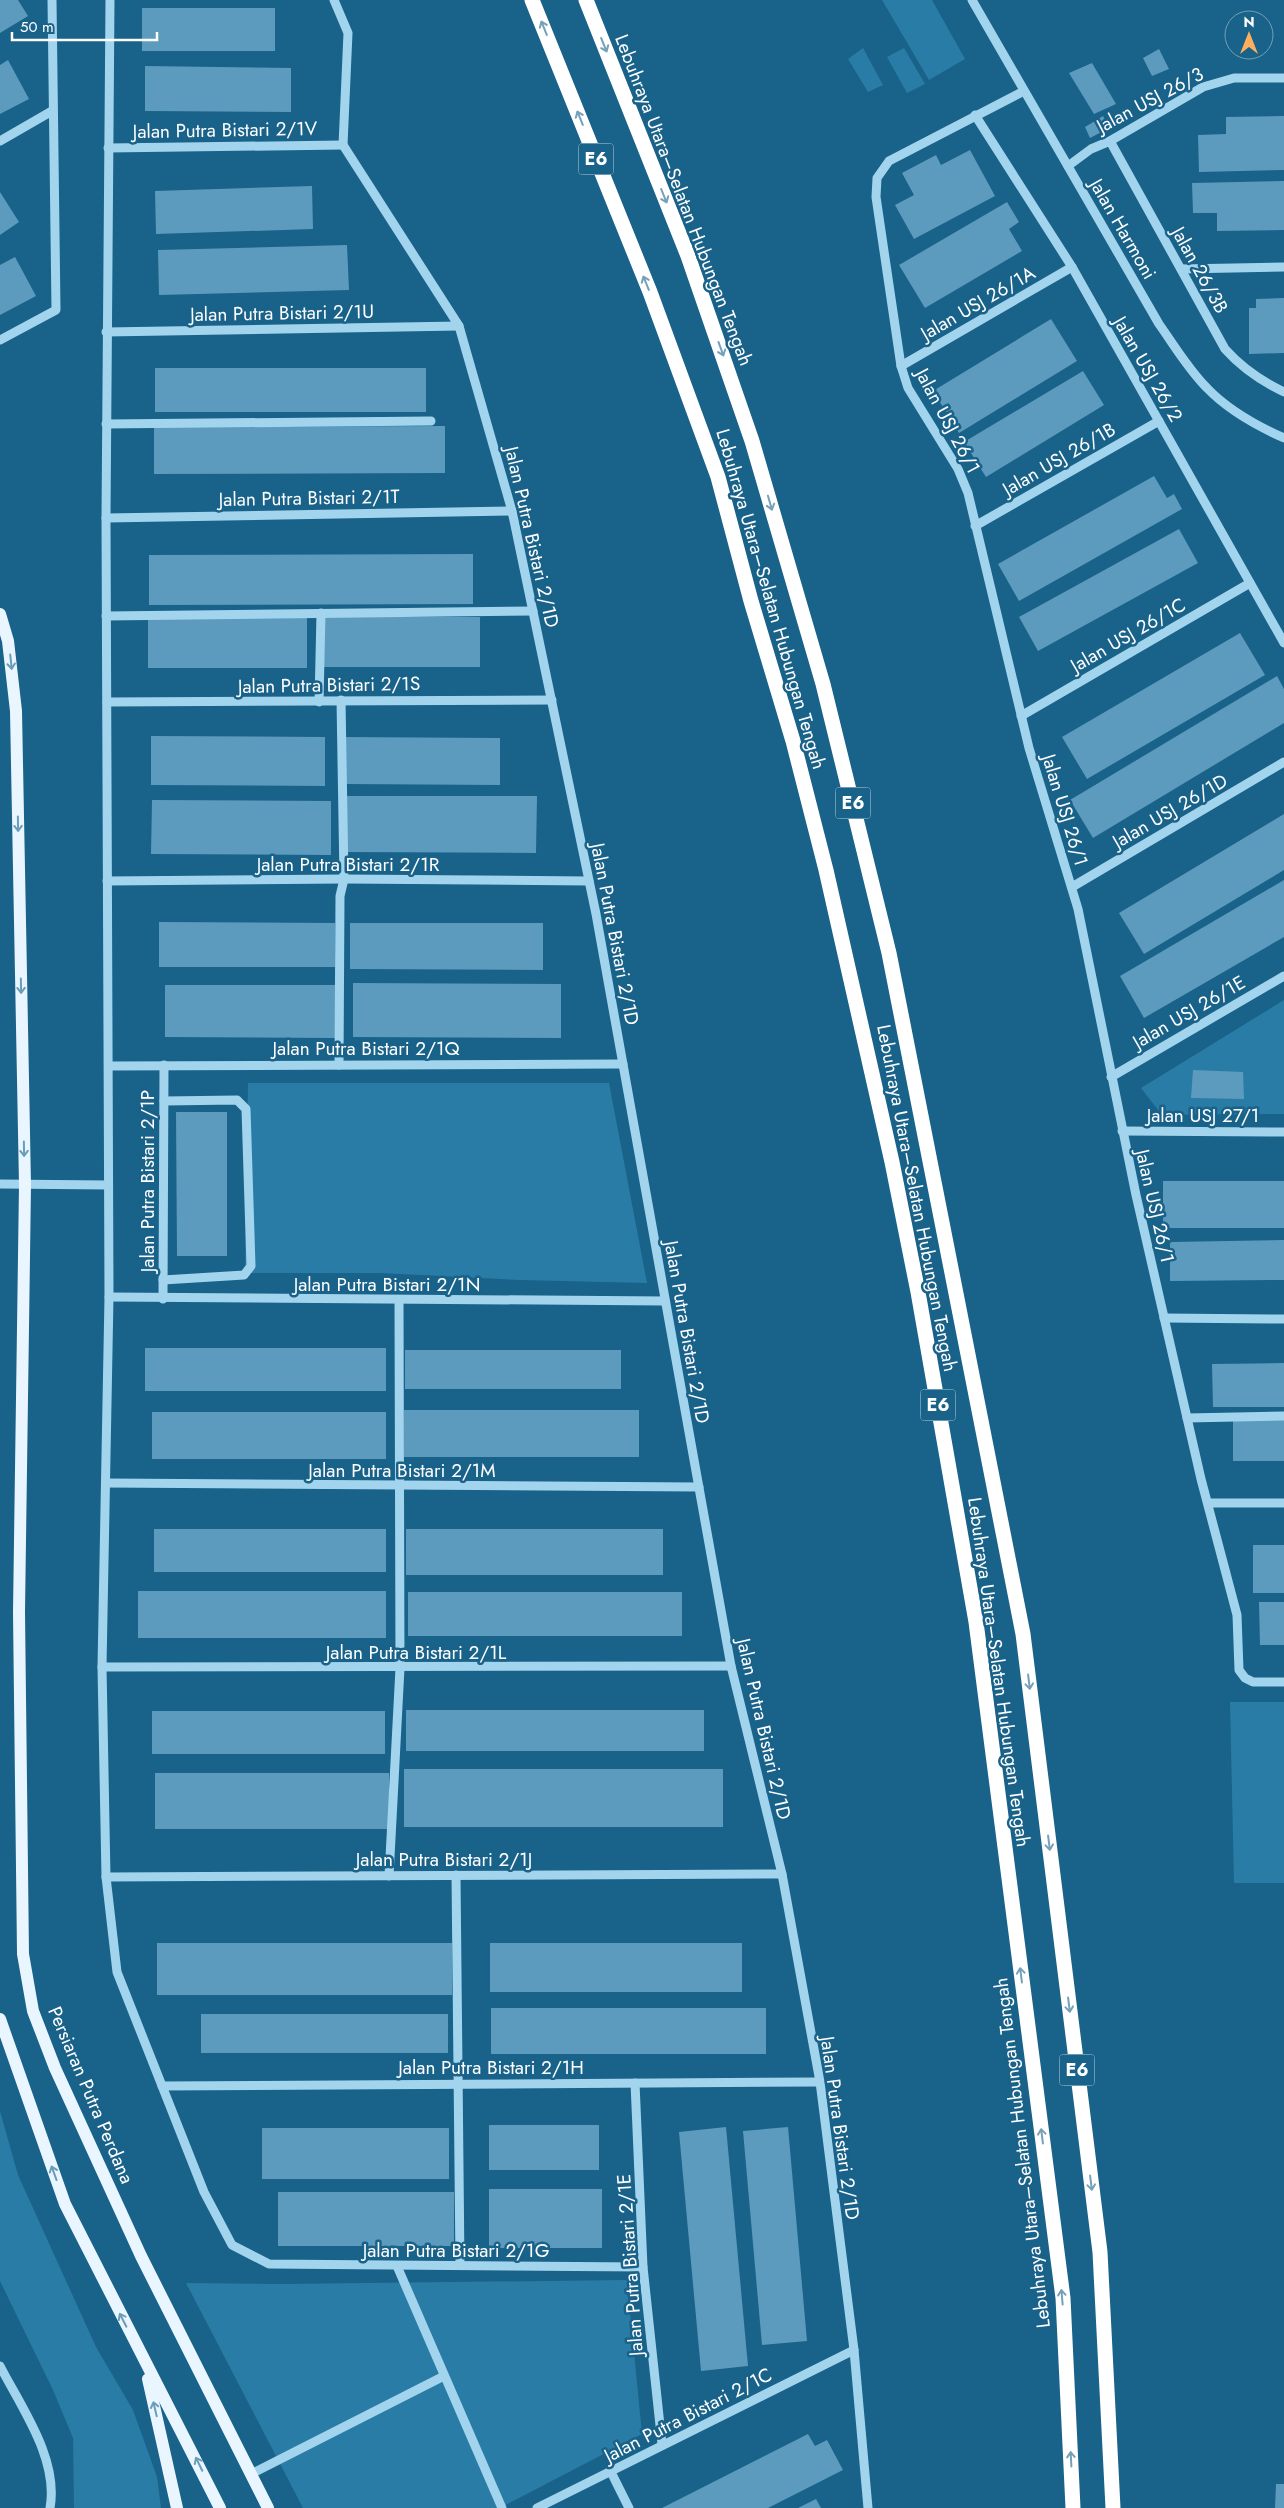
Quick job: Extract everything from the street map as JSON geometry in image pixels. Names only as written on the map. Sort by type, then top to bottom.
[{"type":"highway","name":"Lebuhraya Utara–Selatan Hubungan Tengah","points":[[532,0],[660,319],[718,477],[751,601],[798,760],[852,975],[918,1292],[976,1622],[1063,2298],[1073,2508]]},
{"type":"highway","name":"Lebuhraya Utara–Selatan Hubungan Tengah","points":[[586,0],[688,256],[749,434],[823,684],[889,953],[1023,1634],[1100,2252],[1113,2508]]},
{"type":"main road","name":"Persiaran Putra Perdana","points":[[0,614],[8,640],[16,711],[25,1185],[19,1612],[23,1954],[33,2011],[54,2068],[141,2256],[268,2508]]},
{"type":"main road","points":[[0,2019],[3,2033],[65,2204],[220,2508]]},
{"type":"main road","points":[[144,2362],[177,2508]]},
{"type":"street","points":[[0,340],[56,310],[52,0]]},
{"type":"street","points":[[110,0],[106,332],[109,1297],[102,1668],[106,1877],[117,1972],[162,2086]]},
{"type":"street","points":[[334,0],[348,33],[343,146]]},
{"type":"street","name":"Jalan Harmoni","points":[[972,0],[1158,324],[1182,358],[1207,389],[1235,412],[1284,438]]},
{"type":"street","name":"Jalan USJ 26/3","points":[[1068,166],[1091,149],[1110,141],[1203,87],[1234,78],[1284,78]]},
{"type":"street","name":"Jalan USJ 26/1","points":[[1024,91],[889,161],[877,178],[876,196],[900,366],[908,388],[921,412],[962,479],[992,585],[1021,716],[1072,887],[1122,1131],[1164,1318],[1187,1418],[1237,1615],[1239,1670],[1245,1678],[1253,1682],[1284,1682]]},
{"type":"street","points":[[0,140],[52,110]]},
{"type":"street","name":"Jalan USJ 26/2","points":[[975,115],[1072,267],[1284,643]]},
{"type":"street","name":"Jalan 26/3B","points":[[1110,141],[1225,349],[1253,374],[1284,392]]},
{"type":"street","name":"Jalan Putra Bistari 2/1V","points":[[108,148],[343,146]]},
{"type":"street","name":"Jalan Putra Bistari 2/1D","points":[[343,146],[459,326],[512,511],[589,881],[730,1666],[782,1874],[820,2082],[854,2350],[868,2508]]},
{"type":"street","name":"Jalan USJ 26/1A","points":[[900,366],[1072,267]]},
{"type":"street","points":[[1181,269],[1284,267]]},
{"type":"street","name":"Jalan Putra Bistari 2/1U","points":[[106,332],[459,326]]},
{"type":"street","points":[[106,424],[431,421]]},
{"type":"street","name":"Jalan USJ 26/1B","points":[[975,526],[1159,421]]},
{"type":"street","name":"Jalan Putra Bistari 2/1T","points":[[106,518],[512,511]]},
{"type":"street","name":"Jalan USJ 26/1C","points":[[1021,716],[1250,583]]},
{"type":"street","points":[[106,616],[534,611]]},
{"type":"street","points":[[319,702],[321,613]]},
{"type":"street","points":[[339,1065],[340,896],[344,879],[341,700]]},
{"type":"street","name":"Jalan Putra Bistari 2/1S","points":[[107,702],[552,700]]},
{"type":"street","name":"Jalan USJ 26/1D","points":[[1072,887],[1284,762]]},
{"type":"street","name":"Jalan Putra Bistari 2/1R","points":[[107,881],[344,879],[589,881]]},
{"type":"street","name":"Jalan USJ 26/1E","points":[[1111,1076],[1284,976]]},
{"type":"street","name":"Jalan Putra Bistari 2/1Q","points":[[109,1066],[623,1064]]},
{"type":"street","name":"Jalan Putra Bistari 2/1P","points":[[163,1298],[164,1065]]},
{"type":"street","points":[[163,1280],[244,1275],[251,1266],[246,1109],[237,1100],[164,1100]]},
{"type":"street","name":"Jalan USJ 27/1","points":[[1122,1131],[1284,1132]]},
{"type":"street","points":[[0,1184],[108,1185]]},
{"type":"street","name":"Jalan Putra Bistari 2/1N","points":[[109,1297],[665,1301]]},
{"type":"street","points":[[389,1876],[400,1668],[398,1487],[399,1300]]},
{"type":"street","points":[[1164,1318],[1284,1318]]},
{"type":"street","points":[[1187,1418],[1284,1416]]},
{"type":"street","name":"Jalan Putra Bistari 2/1M","points":[[106,1483],[398,1487],[699,1488]]},
{"type":"street","points":[[1208,1503],[1284,1503]]},
{"type":"street","name":"Jalan Putra Bistari 2/1L","points":[[102,1668],[730,1666]]},
{"type":"street","name":"Jalan Putra Bistari 2/1J","points":[[106,1877],[782,1874]]},
{"type":"street","points":[[456,1875],[460,2266]]},
{"type":"street","name":"Jalan Putra Bistari 2/1H","points":[[162,2086],[820,2082]]},
{"type":"street","name":"Jalan Putra Bistari 2/1E","points":[[635,2083],[643,2267],[662,2444]]},
{"type":"street","name":"Jalan Putra Bistari 2/1G","points":[[162,2086],[204,2192],[232,2245],[269,2264],[643,2267]]},
{"type":"street","points":[[397,2266],[502,2508]]},
{"type":"street","name":"Jalan Putra Bistari 2/1C","points":[[536,2508],[854,2350]]},
{"type":"street","points":[[0,2366],[45,2458],[52,2499],[50,2508]]},
{"type":"street","points":[[251,2474],[444,2376]]},
{"type":"street","points":[[611,2472],[629,2508]]},
{"type":"shaded area","points":[[882,0],[932,0],[965,59],[929,80]]},
{"type":"shaded area","points":[[863,48],[883,85],[868,92],[848,59]]},
{"type":"shaded area","points":[[904,48],[925,84],[907,93],[887,57]]},
{"type":"shaded area","points":[[1284,1000],[1284,1114],[1162,1115],[1141,1088]]},
{"type":"shaded area","points":[[248,1083],[609,1083],[647,1283],[520,1280],[380,1273],[245,1273]]},
{"type":"shaded area","points":[[1230,1702],[1284,1702],[1284,1883],[1234,1883]]},
{"type":"shaded area","points":[[0,2111],[18,2175],[96,2347],[133,2410],[157,2477],[161,2508],[74,2508],[73,2438],[53,2390],[0,2281]]},
{"type":"shaded area","points":[[627,2280],[642,2434],[500,2508],[303,2508],[186,2283],[282,2284]]},
{"type":"building","points":[[0,0],[18,0],[28,16],[0,33]]},
{"type":"building","points":[[142,8],[275,8],[275,51],[142,51]]},
{"type":"building","points":[[1159,49],[1169,69],[1152,76],[1143,58]]},
{"type":"building","points":[[8,60],[29,99],[0,114],[0,65]]},
{"type":"building","points":[[1092,63],[1116,104],[1094,114],[1069,73]]},
{"type":"building","points":[[145,66],[291,68],[291,112],[145,111]]},
{"type":"building","points":[[1103,116],[1109,128],[1090,138],[1085,127]]},
{"type":"building","points":[[1284,116],[1284,170],[1199,172],[1198,135],[1226,134],[1226,117]]},
{"type":"building","points":[[970,150],[995,196],[914,239],[895,205],[914,195],[902,173],[936,155],[941,165]]},
{"type":"building","points":[[1284,181],[1284,230],[1217,231],[1217,213],[1193,213],[1192,183]]},
{"type":"building","points":[[312,186],[313,229],[156,234],[155,191]]},
{"type":"building","points":[[0,192],[19,222],[0,235]]},
{"type":"building","points":[[1007,202],[1019,222],[1009,229],[1022,251],[925,308],[899,265]]},
{"type":"building","points":[[347,245],[349,290],[159,295],[158,250]]},
{"type":"building","points":[[15,257],[36,296],[0,315],[0,265]]},
{"type":"building","points":[[1284,298],[1284,353],[1249,354],[1249,308],[1256,308],[1256,299]]},
{"type":"building","points":[[1051,319],[1077,361],[959,433],[933,391]]},
{"type":"building","points":[[155,368],[426,368],[426,412],[155,412]]},
{"type":"building","points":[[1083,371],[1104,405],[986,477],[964,442]]},
{"type":"building","points":[[445,426],[445,473],[154,474],[154,427]]},
{"type":"building","points":[[1154,476],[1167,498],[1174,494],[1182,509],[1019,601],[998,564]]},
{"type":"building","points":[[1179,529],[1198,563],[1038,651],[1019,617]]},
{"type":"building","points":[[473,554],[473,604],[149,605],[149,555]]},
{"type":"building","points":[[323,617],[480,617],[480,667],[323,667]]},
{"type":"building","points":[[148,618],[307,618],[307,668],[148,668]]},
{"type":"building","points":[[1240,633],[1265,675],[1087,779],[1062,737]]},
{"type":"building","points":[[1277,676],[1284,689],[1284,723],[1093,838],[1070,800]]},
{"type":"building","points":[[151,736],[325,737],[325,786],[151,785]]},
{"type":"building","points":[[344,737],[500,738],[500,785],[344,784]]},
{"type":"building","points":[[346,796],[537,796],[536,853],[346,852]]},
{"type":"building","points":[[152,800],[331,801],[331,855],[151,854]]},
{"type":"building","points":[[1284,814],[1284,870],[1144,954],[1119,913]]},
{"type":"building","points":[[1284,880],[1284,937],[1144,1018],[1120,976]]},
{"type":"building","points":[[159,922],[335,923],[335,967],[159,967]]},
{"type":"building","points":[[350,923],[543,923],[543,970],[350,969]]},
{"type":"building","points":[[353,983],[561,984],[561,1038],[353,1037]]},
{"type":"building","points":[[165,985],[335,985],[335,1038],[165,1037]]},
{"type":"building","points":[[1193,1070],[1243,1072],[1244,1099],[1191,1098]]},
{"type":"building","points":[[176,1112],[227,1112],[227,1256],[177,1256]]},
{"type":"building","points":[[1163,1181],[1284,1181],[1284,1228],[1163,1228]]},
{"type":"building","points":[[1284,1240],[1284,1280],[1170,1281],[1170,1242]]},
{"type":"building","points":[[145,1348],[386,1348],[386,1391],[145,1391]]},
{"type":"building","points":[[405,1350],[621,1350],[621,1389],[405,1389]]},
{"type":"building","points":[[1284,1363],[1284,1407],[1213,1407],[1212,1364]]},
{"type":"building","points":[[404,1410],[639,1410],[639,1457],[404,1457]]},
{"type":"building","points":[[152,1412],[386,1412],[386,1459],[152,1459]]},
{"type":"building","points":[[1284,1418],[1284,1461],[1233,1461],[1233,1419]]},
{"type":"building","points":[[154,1529],[386,1529],[386,1572],[154,1572]]},
{"type":"building","points":[[406,1529],[663,1529],[663,1575],[406,1575]]},
{"type":"building","points":[[1253,1545],[1284,1545],[1284,1593],[1253,1593]]},
{"type":"building","points":[[138,1591],[386,1591],[386,1638],[138,1638]]},
{"type":"building","points":[[408,1592],[682,1592],[682,1636],[408,1636]]},
{"type":"building","points":[[1259,1602],[1284,1602],[1284,1645],[1260,1645]]},
{"type":"building","points":[[406,1710],[704,1710],[704,1751],[406,1751]]},
{"type":"building","points":[[152,1711],[385,1711],[385,1754],[152,1754]]},
{"type":"building","points":[[404,1769],[723,1769],[723,1827],[404,1827]]},
{"type":"building","points":[[155,1773],[389,1773],[389,1829],[155,1829]]},
{"type":"building","points":[[157,1943],[452,1943],[452,1995],[157,1995]]},
{"type":"building","points":[[490,1943],[742,1943],[742,1992],[490,1992]]},
{"type":"building","points":[[491,2008],[766,2008],[766,2054],[491,2054]]},
{"type":"building","points":[[201,2014],[448,2014],[448,2053],[201,2053]]},
{"type":"building","points":[[489,2125],[599,2125],[599,2170],[489,2170]]},
{"type":"building","points":[[726,2127],[748,2366],[701,2371],[679,2132]]},
{"type":"building","points":[[788,2127],[807,2341],[762,2345],[743,2131]]},
{"type":"building","points":[[262,2128],[449,2128],[449,2179],[262,2179]]},
{"type":"building","points":[[489,2189],[602,2189],[602,2248],[489,2248]]},
{"type":"building","points":[[278,2192],[454,2192],[454,2246],[278,2246]]},
{"type":"building","points":[[808,2434],[815,2446],[827,2440],[843,2470],[768,2508],[662,2508]]},
{"type":"building","points":[[1276,2484],[1284,2484],[1284,2508],[1275,2508]]},
{"type":"building","points":[[816,2499],[821,2508],[798,2508]]}]
